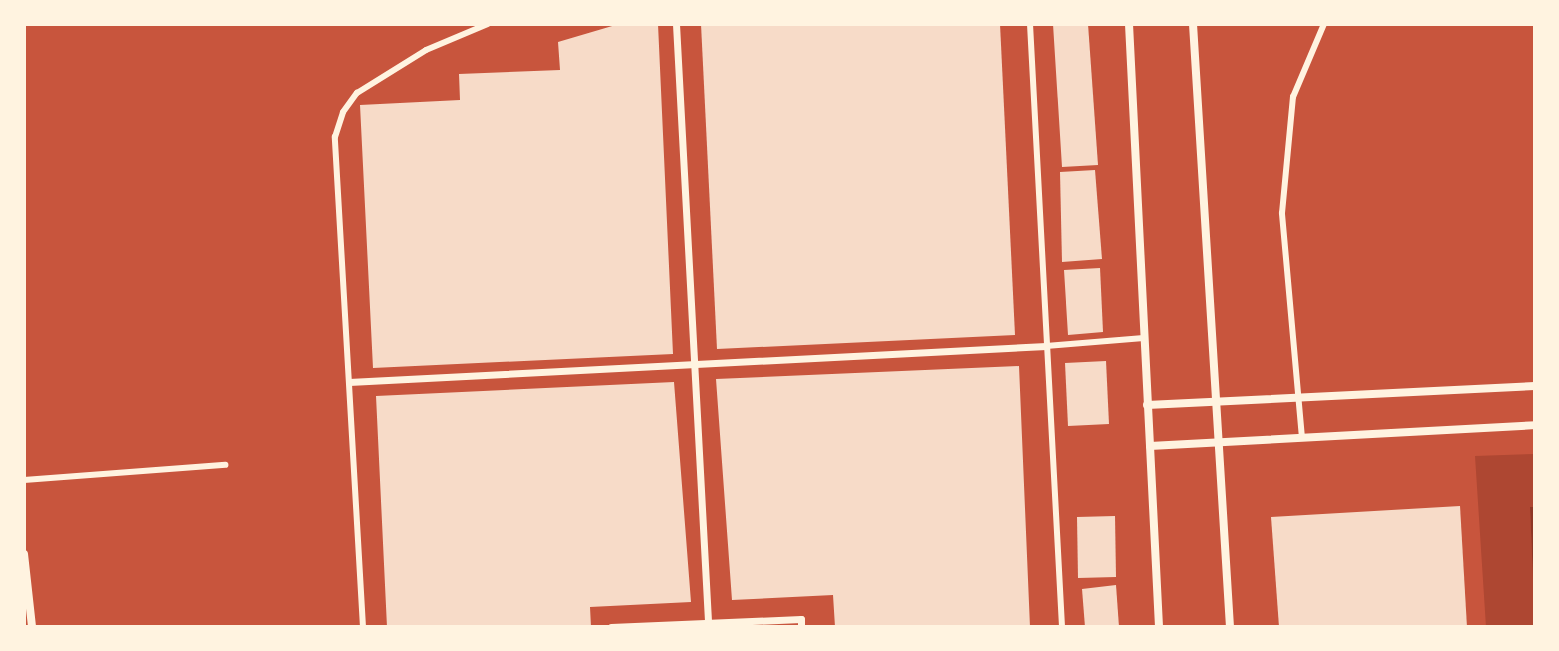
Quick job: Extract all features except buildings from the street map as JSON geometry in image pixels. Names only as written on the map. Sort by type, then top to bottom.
[{"type":"street","points":[[676,24],[708,621]]},
{"type":"street","points":[[1129,24],[1159,627]]},
{"type":"street","points":[[1193,24],[1230,627]]},
{"type":"street","points":[[349,382],[1046,346]]},
{"type":"street","points":[[1147,405],[1535,386]]},
{"type":"street","points":[[1150,446],[1535,425]]},
{"type":"street","points":[[24,554],[32,627]]},
{"type":"street","points":[[611,627],[801,619],[801,627]]},
{"type":"lane","points":[[363,627],[335,137],[343,112],[357,93],[426,50],[488,24]]},
{"type":"lane","points":[[1030,24],[1062,627]]},
{"type":"lane","points":[[1302,438],[1282,213],[1293,97],[1324,24]]},
{"type":"lane","points":[[1046,346],[1144,338]]},
{"type":"lane","points":[[24,480],[225,465]]},
{"type":"shaded area","points":[[1535,454],[1535,507],[1530,508],[1535,627],[1486,627],[1475,456]]},
{"type":"shaded area","points":[[1530,507],[1535,507],[1535,627]]}]
